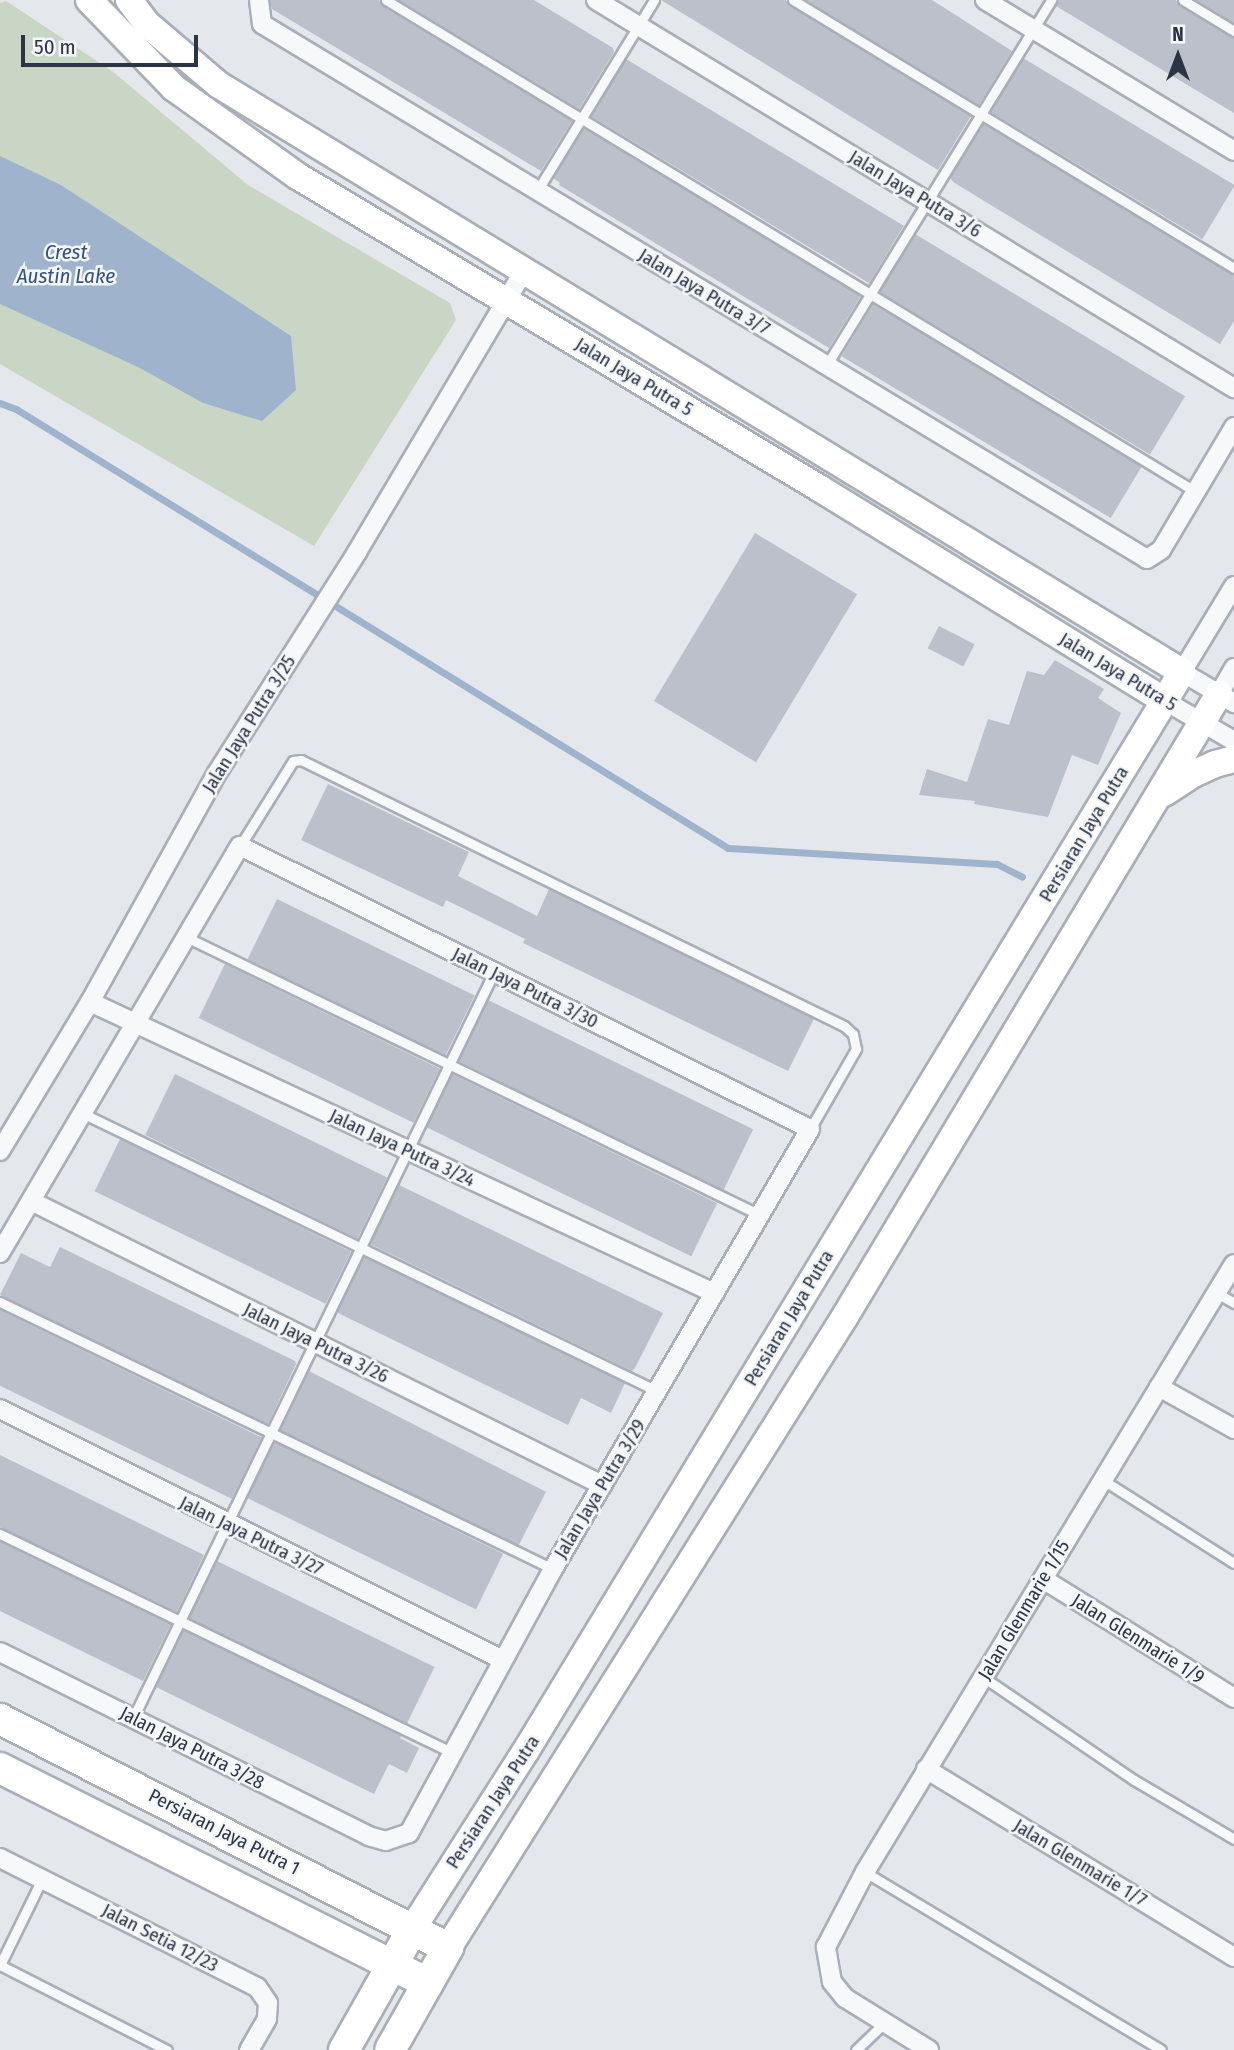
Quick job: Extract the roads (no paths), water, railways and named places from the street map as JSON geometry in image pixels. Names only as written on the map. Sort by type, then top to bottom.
[{"type":"main road","name":"Persiaran Jaya Putra 1","points":[[0,1719],[448,1948]]},
{"type":"main road","points":[[0,1768],[428,1983]]},
{"type":"main road","name":"Persiaran Jaya Putra","points":[[344,2050],[413,1928]]},
{"type":"main road","name":"Persiaran Jaya Putra","points":[[390,2050],[448,1948]]},
{"type":"street","name":"Jalan Jaya Putra 5","points":[[89,0],[105,21],[174,88],[299,177],[1234,741]]},
{"type":"street","name":"Jalan Jaya Putra 5","points":[[129,0],[147,24],[219,85],[1226,698]]},
{"type":"street","name":"Jalan Jaya Putra 3/7","points":[[259,0],[262,24],[1146,559],[1161,550],[1196,492]]},
{"type":"street","name":"Jalan Jaya Putra 3/6","points":[[596,0],[1234,388]]},
{"type":"street","points":[[985,0],[1234,151]]},
{"type":"street","name":"Jalan Jaya Putra 3/25","points":[[0,1151],[90,1002],[217,773],[357,551],[523,272]]},
{"type":"street","points":[[1196,492],[1234,427]]},
{"type":"street","name":"Persiaran Jaya Putra","points":[[413,1928],[525,1752],[1234,586]]},
{"type":"street","name":"Persiaran Jaya Putra","points":[[448,1948],[844,1318],[1202,723],[1226,698],[1234,668]]},
{"type":"street","points":[[1158,797],[1193,774],[1234,759]]},
{"type":"street","points":[[0,1254],[240,846]]},
{"type":"street","name":"Jalan Jaya Putra 3/30","points":[[240,846],[810,1129]]},
{"type":"street","name":"Jalan Jaya Putra 3/24","points":[[90,1002],[714,1293]]},
{"type":"street","name":"Jalan Jaya Putra 3/29","points":[[386,1841],[409,1833],[553,1569],[659,1392],[810,1129]]},
{"type":"street","name":"Jalan Jaya Putra 3/26","points":[[31,1201],[602,1485]]},
{"type":"street","name":"Jalan Glenmarie 1/15","points":[[884,2023],[845,1998],[832,1982],[826,1947],[864,1872],[1234,1264]]},
{"type":"street","points":[[1159,1387],[1234,1429]]},
{"type":"street","name":"Jalan Jaya Putra 3/27","points":[[0,1409],[503,1661]]},
{"type":"street","name":"Jalan Glenmarie 1/9","points":[[1043,1579],[1234,1698]]},
{"type":"street","name":"Jalan Jaya Putra 3/28","points":[[0,1652],[369,1836],[386,1841]]},
{"type":"street","name":"Jalan Glenmarie 1/7","points":[[926,1769],[1234,1957]]},
{"type":"street","name":"Jalan Setia 12/23","points":[[0,1858],[257,1987],[268,2003],[267,2019],[249,2050]]},
{"type":"street","points":[[884,2023],[929,2050]]},
{"type":"lane","points":[[386,0],[1196,492]]},
{"type":"lane","points":[[537,191],[654,0]]},
{"type":"lane","points":[[793,0],[1234,268]]},
{"type":"lane","points":[[826,366],[1051,0]]},
{"type":"lane","points":[[1183,0],[1234,31]]},
{"type":"lane","points":[[240,846],[293,761],[301,760],[844,1026],[853,1034],[856,1049],[810,1129]]},
{"type":"lane","points":[[186,937],[760,1214]]},
{"type":"lane","points":[[133,1718],[410,1152],[494,972]]},
{"type":"lane","points":[[82,1114],[659,1392]]},
{"type":"lane","points":[[1217,1293],[1234,1303]]},
{"type":"lane","points":[[0,1302],[553,1569]]},
{"type":"lane","points":[[1103,1480],[1234,1563]]},
{"type":"lane","points":[[0,1534],[453,1753]]},
{"type":"lane","points":[[983,1677],[1134,1780],[1234,1839]]},
{"type":"lane","points":[[864,1872],[1161,2050]]},
{"type":"lane","points":[[41,1879],[0,1965],[167,2050]]},
{"type":"lane","points":[[856,2050],[884,2023]]},
{"type":"water","name":"Crest Austin Lake","points":[[0,156],[61,185],[291,336],[296,390],[262,421],[203,403],[138,367],[0,304]]},
{"type":"waterway","points":[[0,403],[16,409],[728,848],[997,864],[1022,877]]}]
